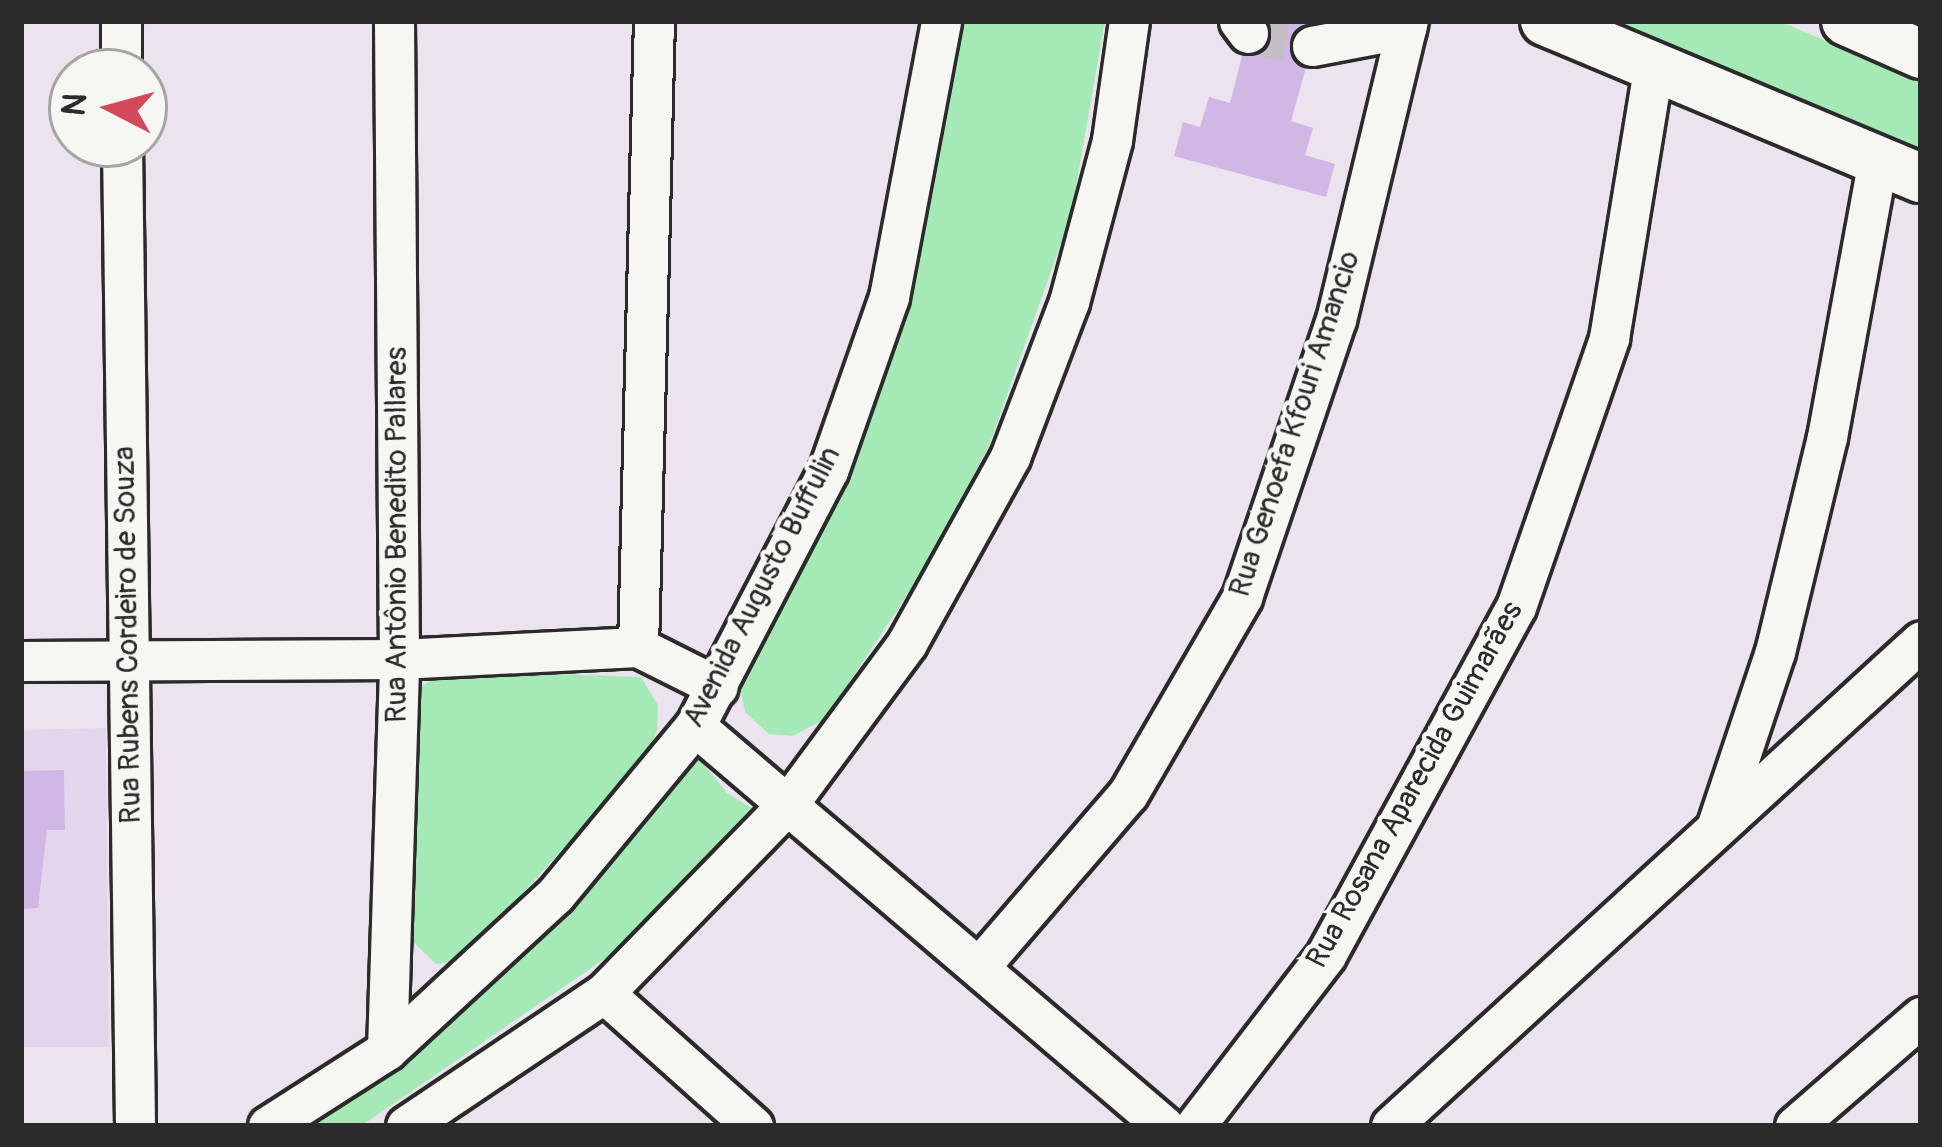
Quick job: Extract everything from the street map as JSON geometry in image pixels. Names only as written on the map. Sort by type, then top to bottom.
[{"type":"main road","points":[[1545,21],[1900,169]]},
{"type":"main road","points":[[1846,21],[1921,54]]},
{"type":"street","name":"Rua Antônio Benedito Pallares","points":[[387,1050],[399,658],[394,21]]},
{"type":"street","points":[[638,647],[654,21]]},
{"type":"street","name":"Avenida Augusto Buffulin","points":[[268,1126],[387,1050],[555,895],[694,727],[828,471],[889,297],[941,21]]},
{"type":"street","points":[[406,1126],[604,993],[788,804],[907,644],[1010,457],[1075,279],[1112,140],[1129,21]]},
{"type":"street","points":[[1312,46],[1407,24]]},
{"type":"street","name":"Rua Genoefa Kfouri Amancio","points":[[979,967],[1128,794],[1241,597],[1336,320],[1407,24]]},
{"type":"street","name":"Rua Rosana Aparecida Guimarães","points":[[1195,1126],[1326,955],[1516,607],[1609,338],[1654,63]]},
{"type":"street","name":"Rua Rubens Cordeiro de Souza","points":[[122,168],[135,1126]]},
{"type":"street","points":[[1716,827],[1780,631],[1900,169]]},
{"type":"street","points":[[1391,1126],[1921,640]]},
{"type":"street","points":[[21,661],[399,658],[638,647],[718,687]]},
{"type":"street","points":[[694,727],[1164,1126]]},
{"type":"street","points":[[604,993],[753,1126]]},
{"type":"street","points":[[1795,1126],[1921,1017]]},
{"type":"shaded area","points":[[106,728],[109,1047],[21,1047],[21,909],[37,908],[47,830],[65,829],[64,770],[21,771],[21,730]]},
{"type":"green space","points":[[950,21],[1105,21],[1071,215],[989,446],[919,577],[825,719],[793,736],[769,734],[745,712],[739,682],[870,408],[924,221]]},
{"type":"green space","points":[[1611,21],[1779,21],[1921,81],[1921,149]]},
{"type":"green space","points":[[447,670],[641,677],[658,705],[649,754],[462,960],[436,964],[411,940],[408,722],[415,691]]},
{"type":"green space","points":[[693,751],[727,793],[755,810],[616,951],[361,1126],[296,1126]]},
{"type":"building","points":[[1251,21],[1319,21],[1291,121],[1313,128],[1305,155],[1335,164],[1326,197],[1174,156],[1183,122],[1200,127],[1209,97],[1230,103]]},
{"type":"building","points":[[64,770],[65,830],[47,830],[38,908],[21,909],[21,771]]},
{"type":"tunnel","points":[[1248,33],[1312,46]]}]
